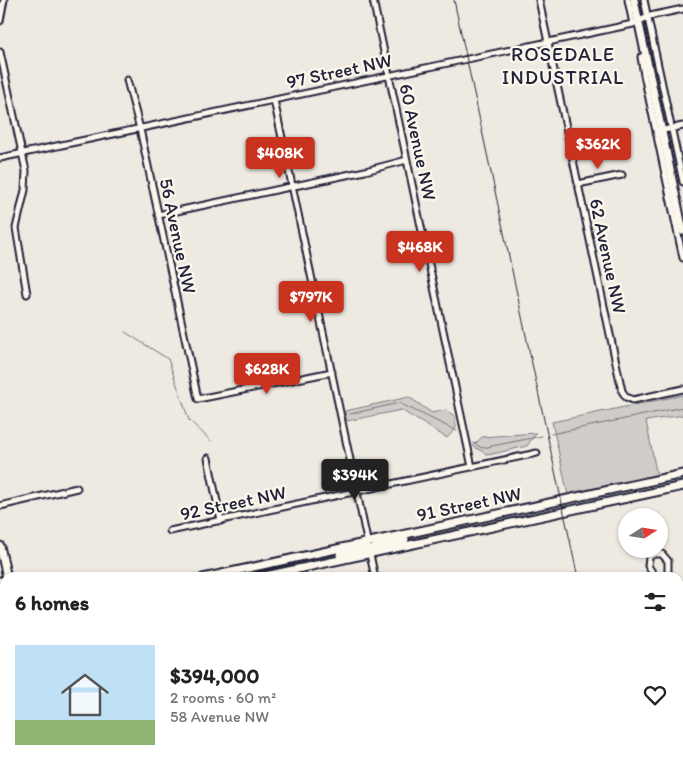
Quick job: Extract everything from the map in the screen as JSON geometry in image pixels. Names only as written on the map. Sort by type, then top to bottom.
[{"type":"main road","points":[[634,0],[664,130],[683,231]]},
{"type":"main road","points":[[638,0],[646,56],[683,212]]},
{"type":"main road","name":"91 Street NW","points":[[230,572],[683,474]]},
{"type":"main road","name":"91 Street NW","points":[[282,572],[683,486]]},
{"type":"main road","points":[[370,553],[376,547],[435,528]]},
{"type":"main road","points":[[308,566],[317,561],[364,548],[368,542]]},
{"type":"main road","points":[[0,546],[5,572]]},
{"type":"street","points":[[0,21],[4,0]]},
{"type":"street","name":"60 Avenue NW","points":[[372,0],[472,467]]},
{"type":"street","name":"62 Avenue NW","points":[[539,0],[622,391],[628,399],[635,399],[683,389]]},
{"type":"street","points":[[628,0],[640,21]]},
{"type":"street","points":[[640,21],[644,0]]},
{"type":"street","name":"97 Street NW","points":[[0,158],[548,43],[683,9]]},
{"type":"street","points":[[0,52],[1,64],[23,154],[26,180],[16,228],[27,294]]},
{"type":"street","name":"56 Avenue NW","points":[[127,80],[140,128],[198,400],[332,372]]},
{"type":"street","points":[[274,100],[374,572]]},
{"type":"street","points":[[664,130],[683,126]]},
{"type":"street","points":[[664,130],[683,182]]},
{"type":"street","points":[[664,130],[683,258]]},
{"type":"street","points":[[158,215],[407,160]]},
{"type":"street","points":[[578,184],[622,174]]},
{"type":"street","name":"92 Street NW","points":[[170,531],[537,453]]},
{"type":"street","points":[[208,458],[221,521]]},
{"type":"street","points":[[0,506],[77,488]]},
{"type":"street","points":[[652,572],[648,566],[648,560],[654,554],[662,554],[668,561],[668,572]]},
{"type":"shaded area","points":[[683,395],[683,415],[646,421],[657,476],[568,495],[552,422]]},
{"type":"shaded area","points":[[409,397],[432,413],[445,410],[455,416],[456,428],[447,438],[401,410],[347,421],[345,411]]},
{"type":"shaded area","points":[[536,433],[527,446],[488,455],[473,446],[482,437]]},
{"type":"waterway","points":[[125,332],[168,359],[189,420],[211,441]]},
{"type":"waterway","points":[[350,414],[399,403],[457,431]]},
{"type":"waterway","points":[[551,434],[683,407]]},
{"type":"waterway","points":[[473,443],[482,448],[542,436]]},
{"type":"railway","points":[[454,0],[577,572]]},
{"type":"district","name":"ROSEDALE INDUSTRIAL","points":[[563,66]]}]
